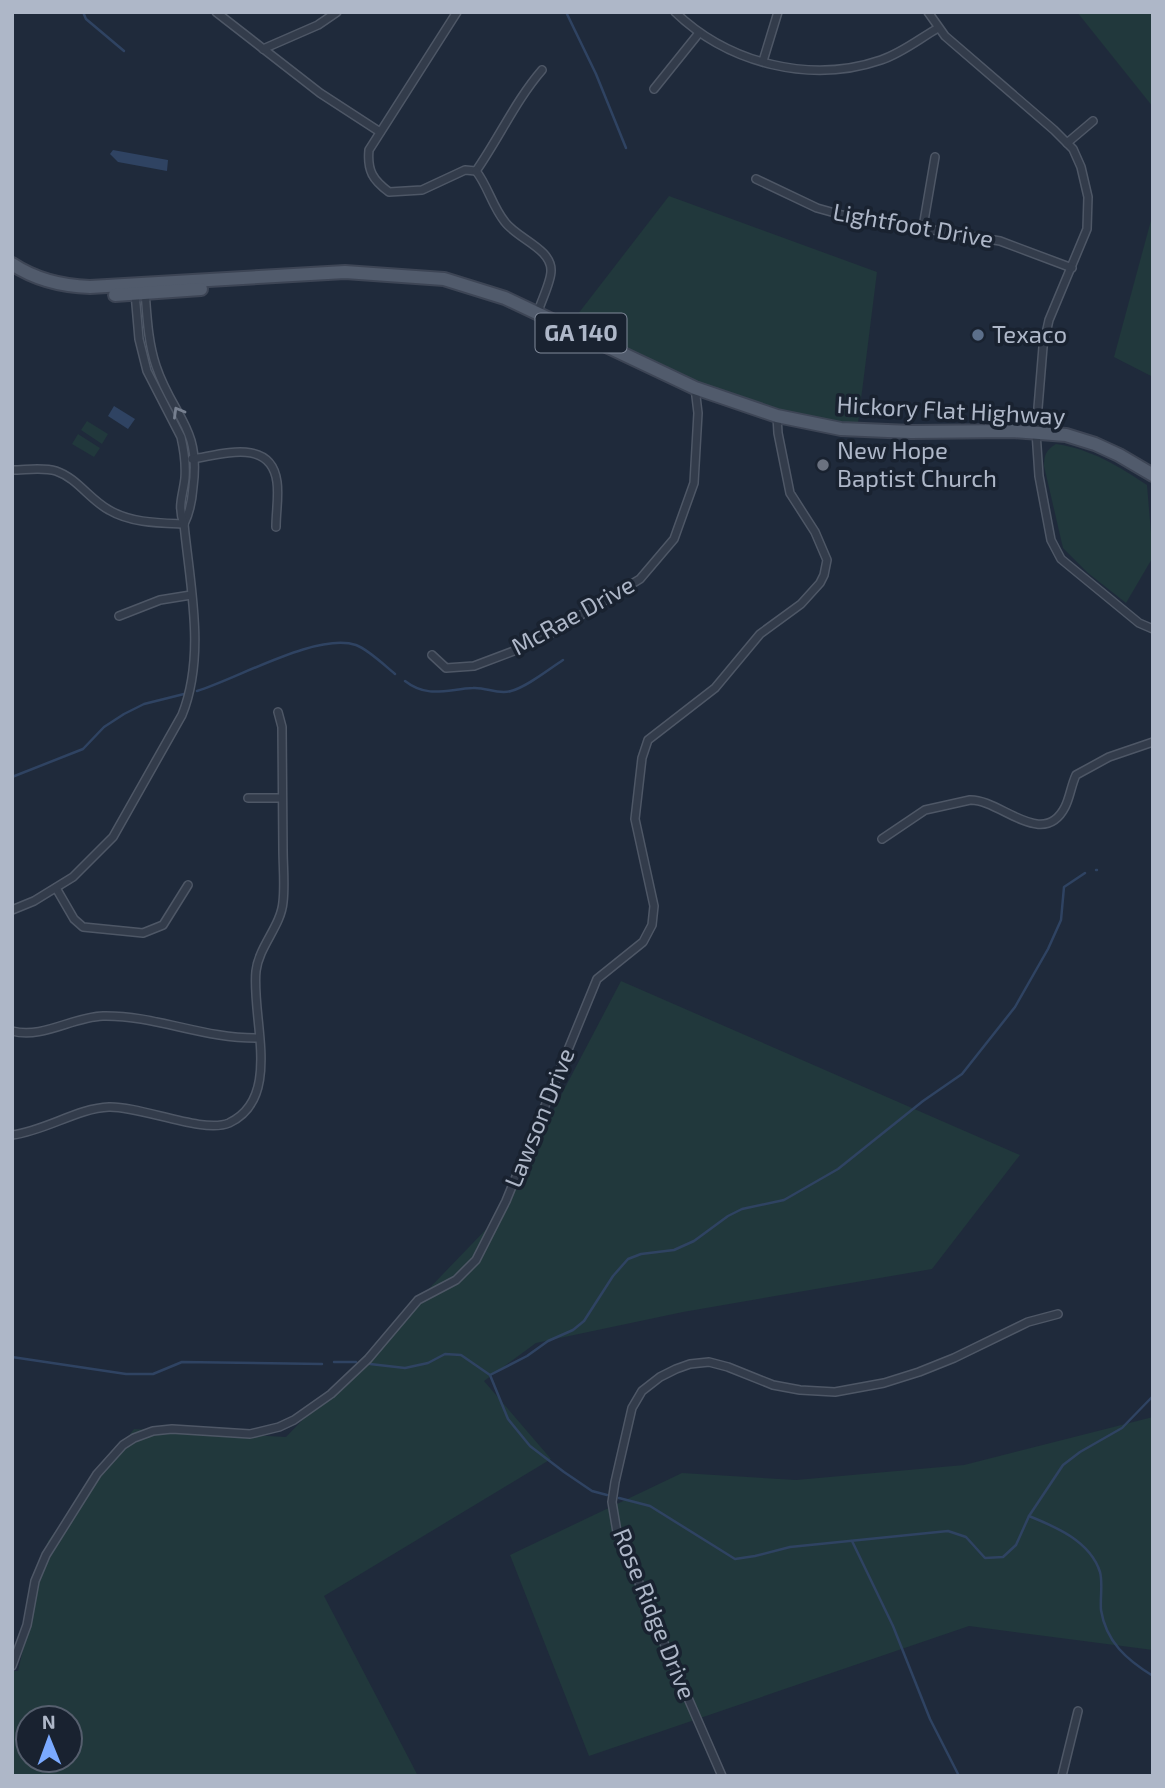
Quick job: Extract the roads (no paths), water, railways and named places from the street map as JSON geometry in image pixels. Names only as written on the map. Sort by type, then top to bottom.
[{"type":"main road","name":"Hickory Flat Highway","points":[[12,264],[36,277],[64,285],[140,289]]},
{"type":"main road","name":"Hickory Flat Highway","points":[[12,273],[45,289],[66,294],[367,272],[444,279],[486,290],[538,312],[695,388],[777,416],[841,429],[1036,432],[1066,435],[1095,444],[1130,460],[1153,475]]},
{"type":"street","points":[[216,12],[320,93],[380,132]]},
{"type":"street","points":[[263,49],[318,25],[337,12]]},
{"type":"street","points":[[457,12],[369,150],[370,172],[375,182],[389,192],[422,190],[465,170],[476,171],[485,182],[503,220],[521,239],[545,253],[550,262],[551,273],[538,312]]},
{"type":"street","points":[[675,12],[699,33],[736,52],[786,68],[836,71],[880,60],[901,51],[937,28]]},
{"type":"street","points":[[762,61],[778,12]]},
{"type":"street","points":[[928,12],[937,28],[1073,149],[1081,167],[1088,197],[1087,229],[1049,320],[1043,347],[1036,432],[1041,490],[1055,549],[1061,559],[1139,623],[1153,629]]},
{"type":"street","points":[[654,89],[699,33]]},
{"type":"street","points":[[476,171],[520,99],[542,71]]},
{"type":"street","points":[[1067,143],[1093,121]]},
{"type":"street","points":[[923,227],[935,157]]},
{"type":"street","name":"Lightfoot Drive","points":[[756,179],[817,208],[842,215],[1000,241],[1072,268]]},
{"type":"street","points":[[140,289],[160,378],[189,430],[195,459],[190,513],[184,524]]},
{"type":"street","points":[[12,910],[73,877],[113,837],[190,696],[195,653],[184,524],[179,512],[185,480],[184,460],[181,436],[147,371],[139,339],[140,289]]},
{"type":"street","name":"McRae Drive","points":[[432,655],[446,668],[474,666],[535,643],[640,579],[674,539],[694,483],[698,413],[695,388]]},
{"type":"street","name":"Lawson Drive","points":[[12,1666],[27,1625],[35,1581],[46,1555],[97,1474],[123,1445],[153,1431],[172,1429],[250,1434],[279,1427],[294,1420],[331,1394],[368,1359],[418,1300],[456,1280],[476,1260],[506,1201],[597,979],[635,950],[649,934],[652,925],[654,906],[635,819],[642,758],[648,740],[715,688],[760,634],[801,604],[824,575],[827,560],[816,532],[790,493],[777,416]]},
{"type":"street","points":[[184,460],[240,451],[262,456],[269,463],[277,482],[276,527]]},
{"type":"street","points":[[12,470],[54,470],[68,477],[107,510],[120,516],[158,523],[184,524]]},
{"type":"street","points":[[119,617],[160,600],[191,595]]},
{"type":"street","points":[[12,1135],[29,1133],[107,1107],[144,1111],[211,1126],[228,1123],[243,1113],[255,1099],[260,1085],[256,972],[261,953],[283,904],[282,727],[278,712]]},
{"type":"street","points":[[882,839],[925,810],[970,800],[998,807],[1027,823],[1045,824],[1064,809],[1076,775],[1109,757],[1153,742]]},
{"type":"street","points":[[248,798],[282,798]]},
{"type":"street","points":[[56,888],[74,919],[83,927],[143,933],[163,925],[188,885]]},
{"type":"street","points":[[12,1031],[26,1034],[38,1032],[100,1016],[131,1017],[233,1039],[259,1038]]},
{"type":"street","name":"Rose Ridge Drive","points":[[722,1776],[643,1595],[625,1540],[617,1532],[612,1502],[615,1482],[632,1408],[642,1391],[676,1369],[690,1364],[709,1363],[728,1367],[773,1385],[800,1390],[844,1391],[919,1372],[1028,1322],[1058,1314]]},
{"type":"street","points":[[1062,1776],[1078,1711]]},
{"type":"water","points":[[113,150],[168,160],[167,171],[118,162],[110,154]]},
{"type":"water","points":[[114,406],[135,419],[128,429],[108,416]]},
{"type":"waterway","points":[[83,12],[86,19],[124,51]]},
{"type":"waterway","points":[[566,12],[596,74],[626,148]]},
{"type":"waterway","points":[[197,691],[299,651],[340,643],[361,647],[395,674]]},
{"type":"waterway","points":[[405,681],[422,690],[438,692],[478,688],[506,692],[524,686],[563,660]]},
{"type":"waterway","points":[[12,777],[83,749],[104,727],[144,704],[184,694]]},
{"type":"waterway","points":[[490,1375],[527,1356],[548,1341],[573,1330],[584,1321],[613,1276],[628,1259],[641,1254],[674,1250],[694,1241],[742,1209],[784,1200],[838,1169],[923,1101],[962,1074],[1015,1007],[1048,949],[1061,920],[1064,887],[1085,873]]},
{"type":"waterway","points":[[370,1364],[405,1368],[428,1363],[445,1354],[461,1355],[490,1375],[508,1419],[530,1446],[592,1491],[607,1495]]},
{"type":"waterway","points":[[12,1357],[126,1374],[153,1374],[182,1362],[322,1364]]},
{"type":"waterway","points":[[334,1362],[356,1362]]},
{"type":"waterway","points":[[619,1498],[650,1506],[735,1559],[790,1547],[948,1531],[966,1537],[985,1558],[1003,1557],[1016,1545],[1029,1516],[1063,1465],[1122,1428],[1153,1396]]},
{"type":"waterway","points":[[1029,1516],[1061,1530],[1080,1544],[1095,1561],[1100,1572],[1101,1610],[1108,1632],[1126,1657],[1153,1676]]},
{"type":"waterway","points":[[852,1541],[893,1626],[930,1719],[959,1776]]},
{"type":"place","name":"Texaco","points":[[978,335]]},
{"type":"place","name":"New Hope Baptist Church","points":[[823,465]]}]
